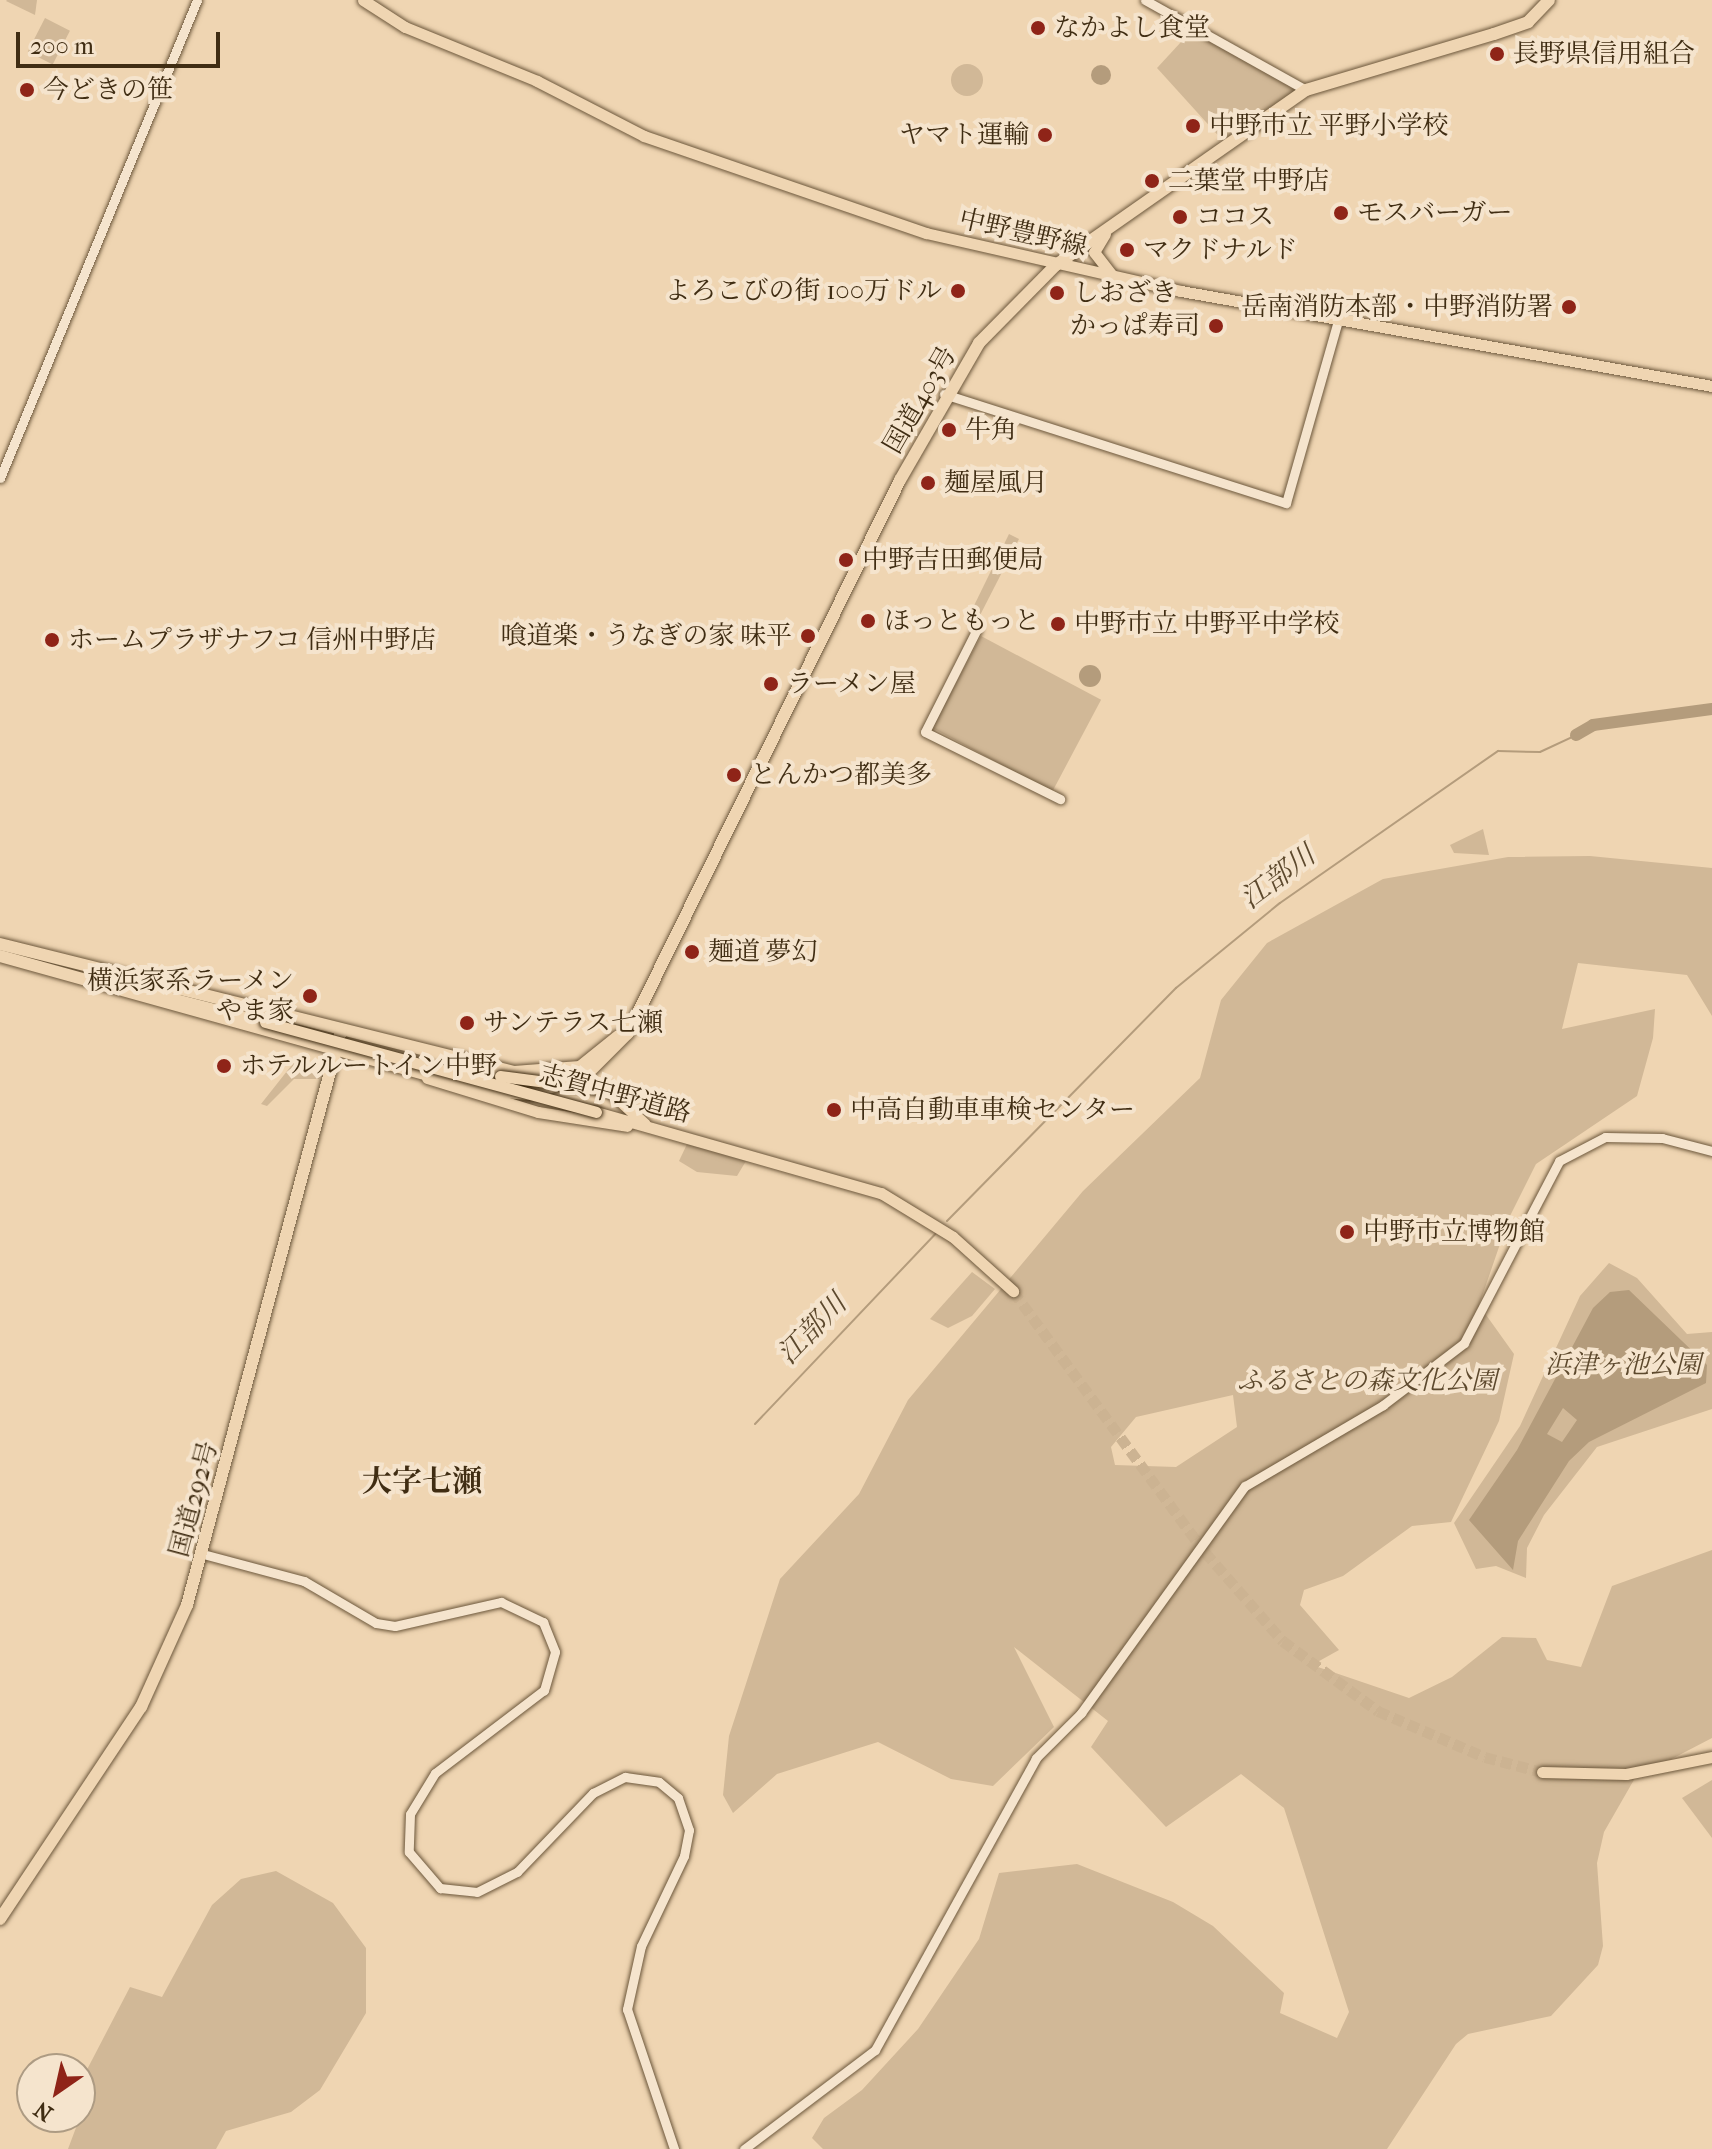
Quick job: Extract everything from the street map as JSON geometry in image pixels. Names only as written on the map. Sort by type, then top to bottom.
[{"type":"highway","name":"国道403号","points":[[335,1050],[500,1093],[545,1091],[614,1053],[643,1002],[944,394],[970,353],[1056,265],[1106,233],[1306,90],[1528,22],[1549,0]]},
{"type":"highway","points":[[0,944],[335,1050]]},
{"type":"highway","points":[[0,956],[341,1031]]},
{"type":"highway","name":"国道403号","points":[[341,1031],[380,1042],[539,1074],[589,1062],[643,1002]]},
{"type":"highway","name":"国道292号","points":[[0,1919],[141,1707],[203,1554],[341,1031]]},
{"type":"highway","points":[[539,1074],[545,1091]]},
{"type":"main road","name":"中野豊野線","points":[[363,0],[405,27],[537,81],[644,136],[926,233],[1056,265],[1338,321],[1712,386]]},
{"type":"main road","points":[[1106,233],[1095,256],[1116,276]]},
{"type":"main road","name":"志賀中野道路","points":[[79,971],[593,1116],[647,1125],[881,1193],[953,1237],[1013,1291]]},
{"type":"main road","points":[[380,1042],[500,1076],[608,1090],[647,1125]]},
{"type":"main road","points":[[419,1074],[520,1108],[593,1116],[671,1132]]},
{"type":"main road","points":[[1542,1772],[1626,1774],[1712,1757]]},
{"type":"street","points":[[0,478],[197,0]]},
{"type":"street","points":[[1145,0],[1306,90]]},
{"type":"street","points":[[944,394],[1286,503],[1338,321]]},
{"type":"street","points":[[977,629],[925,732],[1060,799]]},
{"type":"street","points":[[744,2149],[875,2050],[1036,1758],[1081,1713],[1245,1486],[1383,1405],[1464,1343],[1559,1161],[1586,1143],[1630,1135],[1712,1151]]},
{"type":"street","points":[[203,1554],[304,1581],[376,1623],[395,1626],[501,1602],[543,1622],[555,1652],[544,1690],[435,1773],[410,1814],[409,1852],[440,1888],[477,1892],[517,1872],[593,1793],[625,1777],[659,1782],[678,1798],[688,1841],[641,1946],[627,2009],[674,2149]]},
{"type":"green space","points":[[7,0],[37,0],[35,15],[6,1]]},
{"type":"green space","points":[[45,18],[70,31],[53,65],[28,52]]},
{"type":"green space","points":[[1193,29],[1298,90],[1225,143],[1157,68]]},
{"type":"green space","points":[[967,64],[978,69],[983,80],[978,91],[967,96],[956,91],[951,80],[956,69]]},
{"type":"green space","points":[[1009,534],[1019,539],[974,627],[966,622]]},
{"type":"green space","points":[[981,636],[1101,700],[1052,792],[932,728]]},
{"type":"green space","points":[[1483,829],[1489,855],[1454,853],[1450,845]]},
{"type":"green space","name":"ふるさとの森文化公園","points":[[1590,856],[1712,868],[1712,1016],[1687,975],[1578,963],[1562,1029],[1655,1009],[1653,1038],[1637,1096],[1536,1164],[1509,1218],[1479,1305],[1514,1354],[1499,1421],[1451,1522],[1412,1526],[1343,1576],[1304,1590],[1300,1605],[1339,1650],[1312,1665],[1409,1698],[1452,1677],[1502,1637],[1536,1638],[1547,1660],[1581,1667],[1612,1586],[1712,1550],[1712,1738],[1635,1778],[1604,1832],[1597,1863],[1603,1946],[1598,1965],[1551,2016],[1468,2034],[1456,2044],[1387,2149],[823,2149],[812,2138],[824,2118],[862,2090],[918,2029],[979,1939],[999,1873],[1077,1864],[1173,1902],[1213,1926],[1284,1993],[1280,2013],[1337,2038],[1349,2012],[1284,1808],[1241,1774],[1166,1827],[1091,1747],[1108,1721],[1014,1647],[1054,1727],[993,1786],[951,1779],[878,1742],[777,1774],[733,1813],[723,1795],[729,1736],[780,1579],[859,1494],[908,1400],[1083,1191],[1200,1078],[1221,1000],[1267,943],[1383,879],[1508,857]],"holes":[[[1233,1395],[1237,1427],[1176,1467],[1115,1465],[1111,1447],[1136,1417]]]},
{"type":"green space","points":[[295,1061],[322,1074],[319,1079],[294,1079],[267,1106],[261,1104]]},
{"type":"green space","points":[[688,1142],[749,1156],[737,1176],[697,1172],[679,1161]]},
{"type":"green space","name":"浜津ヶ池公園","points":[[1609,1263],[1637,1278],[1687,1334],[1712,1332],[1712,1409],[1597,1447],[1544,1515],[1527,1548],[1526,1578],[1496,1566],[1476,1569],[1454,1523],[1520,1426],[1580,1296]]},
{"type":"green space","points":[[972,1272],[995,1289],[972,1316],[948,1328],[930,1319]]},
{"type":"green space","points":[[1712,1780],[1712,1838],[1682,1798]]},
{"type":"green space","points":[[276,1871],[333,1903],[366,1948],[366,2013],[320,2090],[291,2112],[226,2131],[216,2149],[68,2149],[74,2133],[96,2133],[96,2053],[130,1987],[162,1997],[212,1905],[241,1879]]},
{"type":"shaded area","points":[[1101,65],[1108,68],[1111,75],[1108,82],[1101,85],[1094,82],[1091,75],[1094,68]]},
{"type":"shaded area","points":[[1090,665],[1101,676],[1090,687],[1079,676]]},
{"type":"shaded area","name":"浜津ヶ池公園","points":[[1629,1290],[1707,1365],[1706,1383],[1589,1442],[1569,1461],[1518,1541],[1513,1570],[1469,1520],[1517,1450],[1593,1308],[1610,1292]],"holes":[[[1563,1408],[1577,1420],[1562,1442],[1547,1434]]]},
{"type":"waterway","name":"江部川","points":[[1576,735],[1593,725],[1712,709]]},
{"type":"waterway","name":"江部川","points":[[947,1221],[1176,988],[1280,903],[1498,751],[1540,752],[1576,735]]},
{"type":"waterway","name":"江部川","points":[[755,1424],[936,1233]]},
{"type":"tunnel","points":[[1013,1291],[1205,1552],[1283,1641],[1378,1711],[1485,1757],[1542,1772]]},
{"type":"place","name":"なかよし食堂","points":[[1038,28]]},
{"type":"place","name":"長野県信用組合","points":[[1497,54]]},
{"type":"place","name":"今どきの笹","points":[[27,90]]},
{"type":"place","name":"中野市立 平野小学校","points":[[1193,126]]},
{"type":"place","name":"ヤマト運輸","points":[[1045,135]]},
{"type":"place","name":"二葉堂 中野店","points":[[1152,181]]},
{"type":"place","name":"モスバーガー","points":[[1341,213]]},
{"type":"place","name":"ココス","points":[[1180,217]]},
{"type":"place","name":"マクドナルド","points":[[1127,250]]},
{"type":"place","name":"よろこびの街 100万ドル","points":[[958,291]]},
{"type":"place","name":"しおざき","points":[[1057,293]]},
{"type":"place","name":"岳南消防本部・中野消防署","points":[[1569,307]]},
{"type":"place","name":"かっぱ寿司","points":[[1216,326]]},
{"type":"place","name":"牛角","points":[[949,430]]},
{"type":"place","name":"麺屋風月","points":[[928,483]]},
{"type":"place","name":"中野吉田郵便局","points":[[846,560]]},
{"type":"place","name":"ほっともっと","points":[[868,621]]},
{"type":"place","name":"中野市立 中野平中学校","points":[[1058,624]]},
{"type":"place","name":"喰道楽・うなぎの家 味平","points":[[808,636]]},
{"type":"place","name":"ホームプラザナフコ 信州中野店","points":[[52,640]]},
{"type":"place","name":"ラーメン屋","points":[[771,684]]},
{"type":"place","name":"とんかつ都美多","points":[[734,775]]},
{"type":"place","name":"麺道 夢幻","points":[[692,952]]},
{"type":"place","name":"横浜家系ラーメン やま家","points":[[310,996]]},
{"type":"place","name":"サンテラス七瀬","points":[[467,1023]]},
{"type":"place","name":"ホテルルートイン中野","points":[[224,1066]]},
{"type":"place","name":"中高自動車車検センター","points":[[834,1110]]},
{"type":"place","name":"中野市立博物館","points":[[1347,1232]]},
{"type":"district","name":"大字七瀬","points":[[422,1482]]}]
